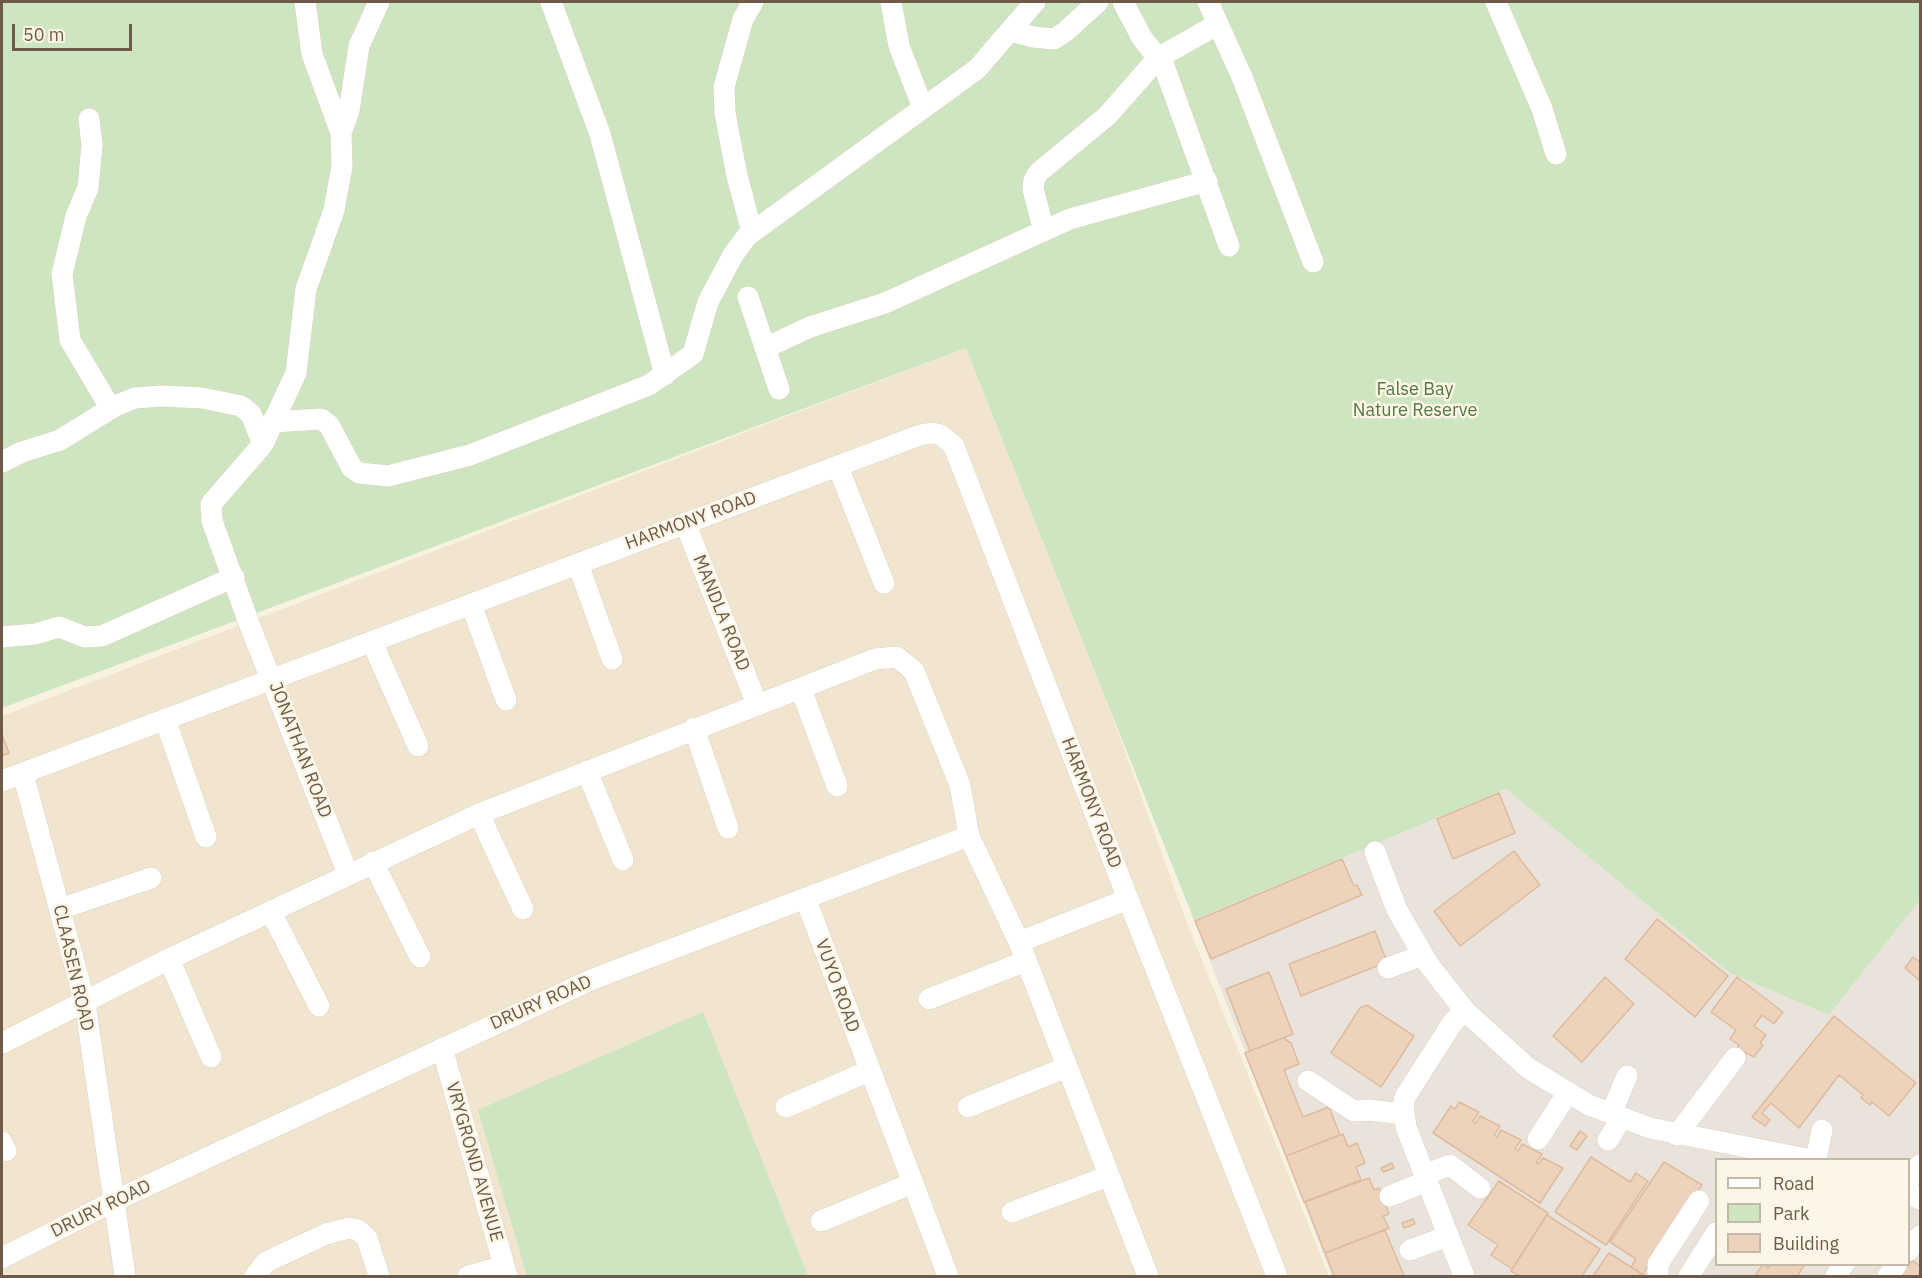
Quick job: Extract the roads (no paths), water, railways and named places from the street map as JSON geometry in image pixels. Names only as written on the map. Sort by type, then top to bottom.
[{"type":"street","points":[[305,2],[312,54],[341,133]]},
{"type":"street","points":[[341,133],[349,111],[359,45],[379,2]]},
{"type":"street","points":[[551,2],[600,134],[665,375]]},
{"type":"street","points":[[752,232],[736,176],[725,113],[724,87],[743,20],[753,2]]},
{"type":"street","points":[[891,2],[899,46],[923,108]]},
{"type":"street","points":[[272,422],[321,419],[329,424],[352,468],[359,473],[388,476],[470,456],[649,385],[693,354],[708,302],[733,255],[752,232],[977,69],[1035,2]]},
{"type":"street","points":[[1011,31],[1040,39],[1054,39],[1098,2]]},
{"type":"street","points":[[1123,2],[1142,38],[1164,66],[1184,115],[1229,246]]},
{"type":"street","points":[[1208,2],[1268,141],[1313,262]]},
{"type":"street","points":[[1496,2],[1542,109],[1556,154]]},
{"type":"street","points":[[1044,231],[1034,189],[1034,180],[1039,172],[1107,117],[1158,58],[1218,24]]},
{"type":"street","points":[[89,119],[92,145],[88,188],[76,216],[62,274],[70,340],[111,409]]},
{"type":"street","name":"JONATHAN ROAD","points":[[341,133],[338,186],[334,210],[306,289],[296,373],[262,444],[212,504],[212,521],[250,626],[348,874]]},
{"type":"street","points":[[765,348],[810,327],[885,303],[1070,219],[1207,181]]},
{"type":"street","points":[[748,297],[779,389]]},
{"type":"street","points":[[2,462],[60,440],[111,409],[135,398],[161,396],[202,398],[241,406],[251,414],[262,444]]},
{"type":"street","name":"HARMONY ROAD","points":[[2,782],[685,523],[932,433],[941,435],[954,446],[1273,1275]]},
{"type":"street","points":[[838,467],[884,583]]},
{"type":"street","name":"MANDLA ROAD","points":[[685,523],[757,704]]},
{"type":"street","points":[[578,564],[612,659]]},
{"type":"street","points":[[2,637],[35,634],[59,627],[85,637],[102,636],[234,577]]},
{"type":"street","points":[[471,604],[506,700]]},
{"type":"street","points":[[372,642],[418,746]]},
{"type":"street","points":[[2,1043],[348,874],[479,814],[875,659],[897,657],[907,662],[914,671],[960,785],[968,816],[969,836],[1023,952],[1148,1276]]},
{"type":"street","points":[[801,689],[837,786]]},
{"type":"street","points":[[165,719],[206,837]]},
{"type":"street","points":[[694,728],[728,828]]},
{"type":"street","points":[[587,771],[623,860]]},
{"type":"street","name":"CLAASEN ROAD","points":[[23,774],[85,1003],[125,1276]]},
{"type":"street","points":[[479,814],[523,909]]},
{"type":"street","name":"DRURY ROAD","points":[[2,1258],[114,1201],[593,979],[806,900],[969,836]]},
{"type":"street","points":[[1375,852],[1397,910],[1423,955],[1465,1011],[1528,1068],[1567,1094],[1616,1117],[1677,1135],[1766,1155],[1795,1158]]},
{"type":"street","points":[[373,862],[420,957]]},
{"type":"street","points":[[60,909],[151,878]]},
{"type":"street","points":[[929,999],[1128,899]]},
{"type":"street","name":"VUYO ROAD","points":[[806,900],[948,1276]]},
{"type":"street","points":[[271,912],[320,1006]]},
{"type":"street","points":[[1388,968],[1423,955]]},
{"type":"street","points":[[169,960],[211,1057]]},
{"type":"street","points":[[1464,1276],[1403,1114],[1405,1097],[1453,1022],[1465,1011]]},
{"type":"street","name":"VRYGROND AVENUE","points":[[442,1048],[505,1271]]},
{"type":"street","points":[[1677,1135],[1734,1059]]},
{"type":"street","points":[[968,1107],[1067,1067]]},
{"type":"street","points":[[786,1107],[869,1071]]},
{"type":"street","points":[[1608,1140],[1627,1076]]},
{"type":"street","points":[[1308,1081],[1354,1111],[1403,1114]]},
{"type":"street","points":[[1538,1139],[1567,1094]]},
{"type":"street","points":[[1815,1158],[1822,1130]]},
{"type":"street","points":[[1390,1196],[1450,1165],[1480,1188]]},
{"type":"street","points":[[1910,1178],[1920,1166]]},
{"type":"street","points":[[1012,1212],[1109,1176]]},
{"type":"street","points":[[821,1221],[913,1183]]},
{"type":"street","points":[[1658,1276],[1658,1264],[1699,1201]]},
{"type":"street","points":[[255,1276],[266,1262],[326,1234],[349,1228],[358,1230],[367,1238],[379,1276]]},
{"type":"street","points":[[1410,1250],[1448,1236]]},
{"type":"street","points":[[1910,1248],[1920,1236]]},
{"type":"street","points":[[1689,1276],[1715,1240]]},
{"type":"street","points":[[468,1276],[505,1271]]},
{"type":"park label","name":"False Bay Nature Reserve","points":[[1415,400]]}]
